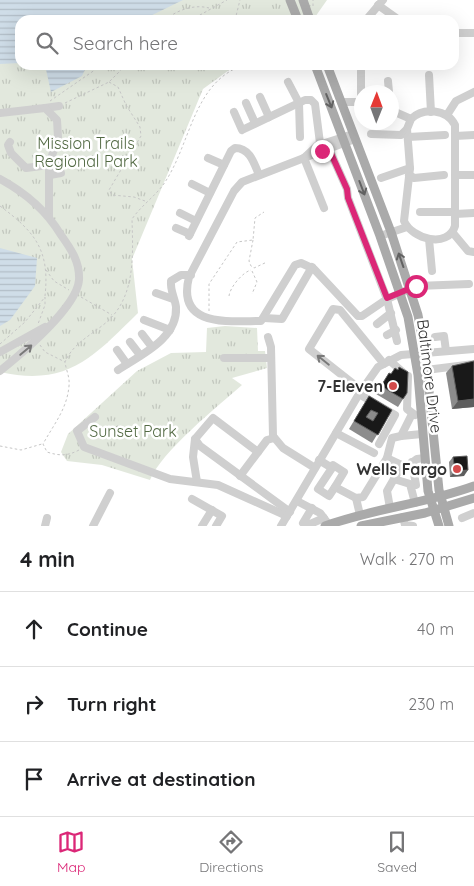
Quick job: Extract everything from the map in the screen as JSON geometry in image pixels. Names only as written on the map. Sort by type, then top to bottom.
[{"type":"main road","points":[[290,0],[296,15]]},
{"type":"main road","points":[[303,0],[308,15]]},
{"type":"main road","name":"Baltimore Drive","points":[[317,70],[400,294],[414,353],[413,376],[416,415],[422,434],[430,500],[439,526]]},
{"type":"main road","name":"Baltimore Drive","points":[[329,70],[391,232],[410,289],[425,352],[440,497],[450,526]]},
{"type":"main road","points":[[326,523],[430,500],[474,486]]},
{"type":"main road","points":[[361,526],[406,523],[433,510],[474,499]]},
{"type":"street","points":[[370,15],[380,3],[393,15]]},
{"type":"street","points":[[459,33],[474,33]]},
{"type":"street","points":[[341,102],[361,102],[361,71]]},
{"type":"street","points":[[429,75],[431,112]]},
{"type":"street","points":[[388,81],[388,85]]},
{"type":"street","points":[[288,82],[300,103],[300,137]]},
{"type":"street","points":[[447,115],[456,101],[474,92]]},
{"type":"street","points":[[260,97],[269,117]]},
{"type":"street","points":[[234,112],[242,130],[300,103],[311,100],[315,104],[323,147],[347,189],[348,198],[388,298],[397,341]]},
{"type":"street","points":[[246,103],[255,124]]},
{"type":"street","points":[[0,113],[59,106]]},
{"type":"street","points":[[44,108],[57,120],[59,130],[55,150],[49,165],[49,216]]},
{"type":"street","points":[[406,224],[412,173],[407,133],[410,119],[421,113],[431,112],[447,115],[455,125],[455,213],[453,233],[468,251],[474,252]]},
{"type":"street","points":[[399,114],[410,119]]},
{"type":"street","points":[[371,134],[445,135]]},
{"type":"street","points":[[455,136],[474,136]]},
{"type":"street","points":[[354,137],[323,147],[304,158],[242,182],[234,191],[191,275],[187,288],[188,298],[194,310],[213,321],[261,321],[295,265],[301,263],[312,268],[358,316],[362,316],[388,298],[416,286],[468,284]]},
{"type":"street","points":[[10,142],[8,145],[11,154],[26,168],[49,165]]},
{"type":"street","points":[[176,228],[189,235],[231,151],[235,148],[241,148],[249,153],[259,175]]},
{"type":"street","points":[[208,158],[224,165]]},
{"type":"street","points":[[304,158],[324,208]]},
{"type":"street","points":[[50,175],[61,173]]},
{"type":"street","points":[[380,178],[412,173],[444,175]]},
{"type":"street","points":[[455,174],[474,175]]},
{"type":"street","points":[[0,179],[38,205],[49,216],[74,254],[79,282],[71,302],[0,371]]},
{"type":"street","points":[[192,184],[210,193]]},
{"type":"street","points":[[38,205],[42,204],[49,195]]},
{"type":"street","points":[[420,212],[474,213]]},
{"type":"street","points":[[180,213],[196,221]]},
{"type":"street","points":[[380,236],[391,232],[392,226],[406,224]]},
{"type":"street","points":[[406,224],[416,234],[430,239],[445,239],[453,233]]},
{"type":"street","points":[[430,239],[432,271]]},
{"type":"street","points":[[264,318],[282,319],[312,268]]},
{"type":"street","points":[[118,370],[162,340],[170,330],[176,307],[171,281],[181,274],[191,275]]},
{"type":"street","points":[[156,293],[173,299]]},
{"type":"street","points":[[379,444],[395,415],[360,392],[309,349],[333,309],[340,310],[386,362],[413,376]]},
{"type":"street","points":[[377,324],[391,313]]},
{"type":"street","points":[[144,320],[170,330]]},
{"type":"street","points":[[387,335],[396,330]]},
{"type":"street","points":[[142,334],[152,347]]},
{"type":"street","points":[[0,352],[37,335]]},
{"type":"street","points":[[435,337],[444,336],[446,351]]},
{"type":"street","points":[[268,337],[271,358],[271,425],[274,438],[283,448],[317,464],[332,468]]},
{"type":"street","points":[[130,342],[140,355]]},
{"type":"street","points":[[281,526],[370,376],[386,362],[414,353],[474,349]]},
{"type":"street","points":[[117,350],[126,364]]},
{"type":"street","points":[[224,358],[271,358]]},
{"type":"street","points":[[426,370],[474,364]]},
{"type":"street","points":[[401,436],[416,415]]},
{"type":"street","points":[[95,417],[77,431],[84,447],[170,479],[218,485],[237,491],[289,514]]},
{"type":"street","points":[[197,482],[193,457],[195,440],[212,418],[258,452]]},
{"type":"street","points":[[336,433],[374,453]]},
{"type":"street","points":[[335,487],[356,498],[363,497],[387,458],[392,438],[422,434]]},
{"type":"street","points":[[240,476],[267,440],[274,438]]},
{"type":"street","points":[[195,440],[200,446],[303,523],[308,525],[326,523]]},
{"type":"street","points":[[387,458],[406,467],[416,458],[425,458]]},
{"type":"street","points":[[412,462],[414,503]]},
{"type":"street","points":[[333,465],[344,472],[335,487],[329,496],[318,489],[333,465]]},
{"type":"street","points":[[390,508],[387,491],[402,465]]},
{"type":"street","points":[[394,478],[428,486]]},
{"type":"street","points":[[93,526],[110,493]]},
{"type":"street","points":[[356,498],[360,515]]},
{"type":"street","points":[[192,499],[222,516],[216,526]]},
{"type":"street","points":[[297,501],[312,508],[326,523]]},
{"type":"street","points":[[303,523],[312,508]]},
{"type":"street","points":[[202,526],[212,510]]},
{"type":"street","points":[[462,518],[474,513]]},
{"type":"street","points":[[45,526],[47,518]]},
{"type":"path","points":[[198,15],[227,0]]},
{"type":"path","points":[[236,15],[240,0]]},
{"type":"path","points":[[171,15],[199,6],[209,8]]},
{"type":"path","points":[[44,108],[53,97],[96,70]]},
{"type":"path","points":[[59,106],[109,82],[121,70]]},
{"type":"path","points":[[65,362],[77,344],[104,324],[122,303],[128,287],[133,260],[132,219],[146,201],[162,186],[212,84],[230,70]]},
{"type":"path","points":[[109,82],[118,87],[126,106],[140,127],[141,136],[109,190],[112,195],[134,197],[146,201]]},
{"type":"path","points":[[0,206],[20,221],[33,234],[45,266],[47,278],[45,305],[37,335],[45,352],[65,362],[69,386],[62,415],[43,444],[21,450],[0,446]]},
{"type":"path","points":[[252,294],[251,291],[258,282],[249,262],[255,218],[264,212]]},
{"type":"path","points":[[206,318],[209,310],[209,284],[238,240],[253,240]]},
{"type":"path","points":[[229,296],[231,288],[244,273],[267,262]]},
{"type":"path","points":[[0,344],[25,322],[45,297]]},
{"type":"path","points":[[43,444],[47,452],[58,455],[71,454],[84,447]]},
{"type":"green space","name":"Mission Trails Regional Park","points":[[0,0],[327,0],[316,15],[15,15],[15,70],[229,70],[203,89],[132,259],[138,313],[92,355],[78,365],[62,372],[24,376],[0,372]]},
{"type":"green space","name":"Sunset Park","points":[[225,326],[257,328],[258,351],[265,351],[267,368],[232,378],[242,385],[178,443],[156,469],[150,480],[102,465],[67,461],[61,452],[68,434],[137,371],[171,353],[206,352],[207,328]]},
{"type":"shaded area","points":[[0,0],[183,0],[152,15],[15,15],[15,63],[0,64]]},
{"type":"shaded area","points":[[46,70],[85,70],[82,76],[51,92]]},
{"type":"shaded area","points":[[0,248],[37,258],[35,286],[10,320],[0,326]]},
{"type":"building","points":[[474,361],[474,399],[458,401],[452,366]]},
{"type":"building","points":[[399,367],[408,372],[407,393],[403,399],[381,386],[389,373],[391,374],[395,368],[398,370]]},
{"type":"building","points":[[369,396],[392,410],[378,435],[354,421]],"holes":[[[371,410],[378,413],[373,421],[366,417]]]},
{"type":"building","points":[[118,426],[123,431],[119,434],[114,429]]},
{"type":"building","points":[[467,456],[468,470],[455,471],[453,457]]},
{"type":"place","name":"7-Eleven","points":[[393,386]]},
{"type":"place","name":"Wells Fargo","points":[[457,469]]},
{"type":"route","points":[[322,151],[329,149],[347,189],[348,198],[387,298],[416,286]]}]
